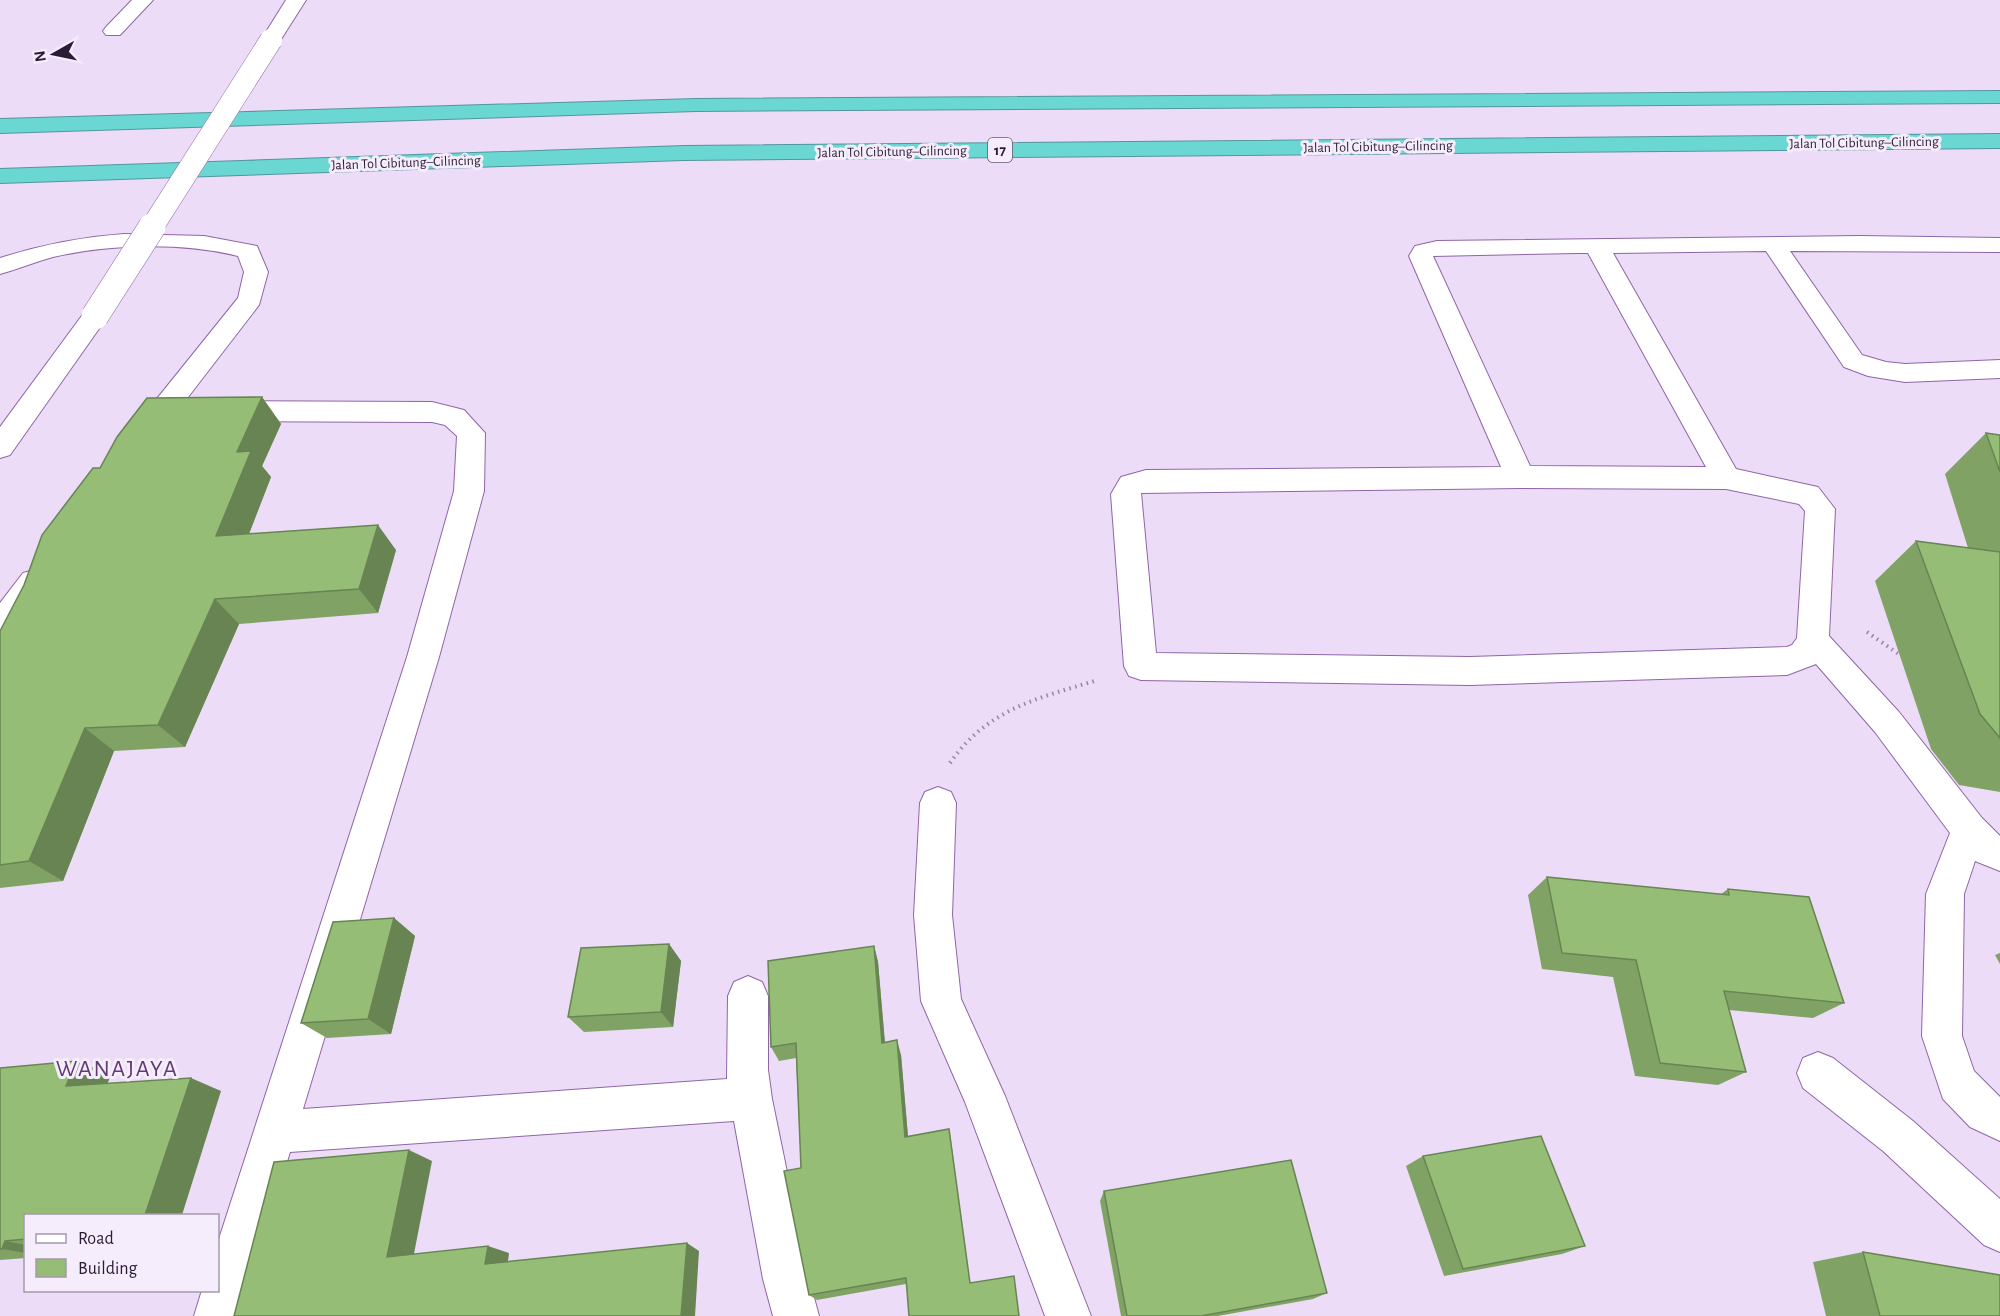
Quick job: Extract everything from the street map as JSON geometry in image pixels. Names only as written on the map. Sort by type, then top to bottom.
[{"type":"highway","points":[[0,126],[696,105],[2000,97]]},
{"type":"highway","name":"Jalan Tol Cibitung–Cilincing","points":[[0,176],[684,153],[2000,141]]},
{"type":"street","points":[[113,31],[143,0]]},
{"type":"street","points":[[0,448],[95,316],[296,0]]},
{"type":"street","points":[[0,266],[53,250],[122,242],[223,244],[248,251],[256,272],[249,299],[133,449]]},
{"type":"street","points":[[1520,477],[1421,256],[1424,251],[1437,248],[1596,245],[1880,243],[2000,245]]},
{"type":"street","points":[[1596,245],[1726,478]]},
{"type":"street","points":[[1774,245],[1853,361],[1867,368],[1889,372],[2000,369]]},
{"type":"street","points":[[161,411],[432,412],[454,417],[471,433],[469,491],[423,657],[217,1316]]},
{"type":"street","points":[[1520,477],[1726,478],[1808,495],[1816,501],[1820,509],[1813,640],[1804,655],[1788,661],[1470,671],[1141,666],[1126,494],[1131,485],[1146,481],[1520,477]]},
{"type":"street","points":[[0,627],[49,562]]},
{"type":"street","points":[[1813,640],[1841,669],[1922,764],[1986,843],[1959,854],[1945,894],[1942,1036],[1958,1084],[1985,1112],[2000,1120]]},
{"type":"street","points":[[938,803],[933,915],[941,1001],[984,1096],[1068,1316]]},
{"type":"street","points":[[748,996],[747,1070],[751,1099],[786,1279],[796,1316]]},
{"type":"street","points":[[1818,1073],[1898,1136],[2000,1229]]},
{"type":"street","points":[[274,1132],[751,1099]]},
{"type":"path","points":[[1816,598],[1912,663]]},
{"type":"path","points":[[938,803],[944,776],[958,749],[986,721],[1011,707],[1141,666]]},
{"type":"building","points":[[262,397],[237,452],[251,451],[216,536],[378,525],[359,589],[215,599],[158,725],[85,728],[29,861],[0,865],[0,631],[24,585],[42,535],[93,468],[100,468],[117,437],[147,398]]},
{"type":"building","points":[[1986,433],[2000,435],[2000,472]]},
{"type":"building","points":[[1916,541],[2000,552],[2000,738],[1980,714]]},
{"type":"building","points":[[1547,877],[1729,895],[1728,889],[1809,897],[1844,1003],[1724,991],[1746,1072],[1660,1063],[1636,960],[1562,953]]},
{"type":"building","points":[[394,918],[368,1019],[301,1023],[333,922]]},
{"type":"building","points":[[669,944],[661,1012],[568,1017],[581,948]]},
{"type":"building","points":[[874,946],[882,1043],[897,1040],[905,1137],[949,1129],[970,1283],[1014,1276],[1019,1316],[909,1316],[906,1278],[809,1295],[784,1171],[801,1168],[796,1043],[771,1047],[768,961]]},
{"type":"building","points":[[76,1061],[66,1086],[191,1078],[145,1214],[24,1214],[24,1239],[5,1241],[0,1249],[0,1068]]},
{"type":"building","points":[[1541,1136],[1585,1246],[1463,1269],[1423,1156]]},
{"type":"building","points":[[409,1150],[387,1257],[488,1246],[485,1264],[687,1243],[681,1316],[234,1316],[274,1162]]},
{"type":"building","points":[[1291,1160],[1327,1293],[1201,1316],[1127,1316],[1104,1191]]},
{"type":"building","points":[[1863,1252],[2000,1275],[2000,1316],[1880,1316]]},
{"type":"district","name":"WANAJAYA","points":[[117,1068]]}]
